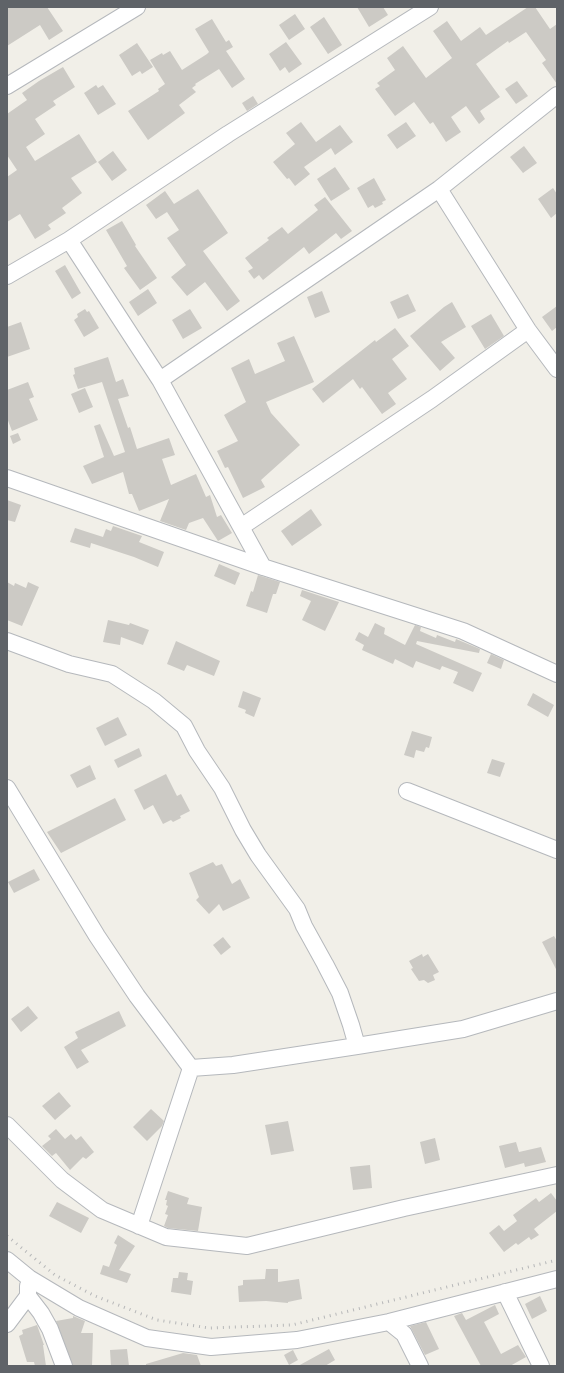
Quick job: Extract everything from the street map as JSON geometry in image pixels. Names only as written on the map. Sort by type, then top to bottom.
[{"type":"street","points":[[7,86],[137,7]]},
{"type":"street","points":[[7,276],[69,240],[228,134],[430,7]]},
{"type":"street","points":[[160,380],[439,189],[557,95]]},
{"type":"street","points":[[439,189],[528,330],[557,369]]},
{"type":"street","points":[[69,240],[160,380],[263,567]]},
{"type":"street","points":[[241,527],[426,403],[528,330]]},
{"type":"street","points":[[7,478],[263,567],[463,631],[557,674]]},
{"type":"street","points":[[7,640],[69,664],[112,674],[154,701],[184,726],[197,751],[222,788],[243,830],[258,855],[297,909],[304,926],[340,993],[357,1046]]},
{"type":"street","points":[[7,788],[97,936],[132,990],[191,1068]]},
{"type":"street","points":[[407,791],[557,850]]},
{"type":"street","points":[[191,1068],[233,1065],[463,1029],[557,1001]]},
{"type":"street","points":[[139,1226],[191,1068]]},
{"type":"street","points":[[7,1125],[68,1184],[102,1210],[166,1237],[247,1246],[404,1208],[557,1175]]},
{"type":"street","points":[[7,1260],[29,1278],[79,1308],[147,1338],[211,1347],[297,1340],[389,1322],[557,1279]]},
{"type":"street","points":[[7,1324],[28,1296],[29,1278]]},
{"type":"street","points":[[505,1292],[541,1366]]},
{"type":"street","points":[[28,1296],[41,1313],[50,1329],[64,1366]]},
{"type":"street","points":[[389,1322],[404,1334],[420,1366]]},
{"type":"building","points":[[7,7],[47,7],[63,31],[49,40],[40,25],[7,46]]},
{"type":"building","points":[[357,7],[383,7],[388,15],[369,27]]},
{"type":"building","points":[[528,7],[535,7],[550,29],[557,24],[557,84],[542,63],[546,60],[526,32],[509,43],[508,41],[476,64],[500,97],[480,111],[485,119],[479,124],[466,106],[451,117],[461,132],[446,142],[433,122],[430,124],[414,102],[395,116],[375,89],[380,86],[377,83],[395,70],[387,58],[403,46],[426,78],[452,58],[433,31],[447,21],[461,41],[480,27],[486,35]]},
{"type":"building","points":[[295,14],[305,29],[289,40],[279,25]]},
{"type":"building","points":[[324,17],[342,45],[328,54],[310,27]]},
{"type":"building","points":[[212,19],[226,42],[229,40],[233,47],[226,51],[245,79],[232,88],[219,69],[195,84],[196,85],[192,88],[196,92],[179,105],[185,113],[148,140],[128,111],[159,91],[158,89],[165,84],[150,60],[162,53],[163,55],[170,51],[182,70],[207,54],[209,52],[195,29]]},
{"type":"building","points":[[286,42],[302,64],[289,73],[285,67],[280,71],[269,54]]},
{"type":"building","points":[[137,43],[153,67],[142,74],[140,71],[132,76],[119,55]]},
{"type":"building","points":[[63,67],[75,87],[53,101],[56,105],[35,119],[45,134],[26,147],[35,161],[79,134],[97,162],[71,178],[82,193],[62,208],[66,213],[48,225],[51,229],[35,239],[20,214],[7,222],[7,177],[17,170],[7,155],[7,114],[27,100],[22,93]]},
{"type":"building","points":[[517,81],[528,96],[516,104],[505,89]]},
{"type":"building","points":[[96,85],[98,88],[103,85],[116,104],[98,115],[84,93]]},
{"type":"building","points":[[253,96],[258,104],[247,111],[242,103]]},
{"type":"building","points":[[301,122],[316,142],[340,125],[353,142],[335,155],[331,148],[304,167],[310,174],[295,186],[273,162],[295,144],[286,133]]},
{"type":"building","points":[[406,122],[416,136],[397,149],[387,135]]},
{"type":"building","points":[[524,146],[537,163],[523,173],[510,157]]},
{"type":"building","points":[[113,151],[127,170],[112,181],[98,162]]},
{"type":"building","points":[[335,167],[350,189],[331,201],[317,179]]},
{"type":"building","points":[[374,178],[386,200],[382,202],[383,204],[375,208],[373,205],[368,208],[357,188]]},
{"type":"building","points":[[553,188],[557,194],[557,213],[551,218],[538,199]]},
{"type":"building","points":[[198,189],[228,233],[203,251],[240,301],[227,311],[205,282],[187,296],[171,277],[186,265],[167,238],[179,230],[167,212],[156,219],[146,205],[165,191],[174,204]]},
{"type":"building","points":[[325,197],[352,231],[341,239],[336,233],[309,254],[304,247],[263,280],[259,275],[254,279],[248,271],[253,268],[245,258],[269,240],[267,238],[282,227],[288,234],[318,210],[314,205]]},
{"type":"building","points":[[122,221],[136,245],[135,246],[157,278],[140,290],[124,268],[127,266],[106,230]]},
{"type":"building","points":[[65,265],[81,293],[72,299],[55,271]]},
{"type":"building","points":[[148,289],[157,303],[138,316],[129,302]]},
{"type":"building","points":[[322,291],[330,312],[315,318],[307,297]]},
{"type":"building","points":[[408,294],[416,311],[398,319],[390,302]]},
{"type":"building","points":[[452,302],[466,327],[441,342],[455,358],[440,371],[410,336]]},
{"type":"building","points":[[557,306],[557,327],[552,331],[542,317]]},
{"type":"building","points":[[85,309],[87,312],[89,311],[99,328],[84,337],[74,320],[78,317],[77,314]]},
{"type":"building","points":[[190,309],[202,328],[183,339],[172,320]]},
{"type":"building","points":[[491,314],[504,336],[485,349],[471,326]]},
{"type":"building","points":[[21,322],[30,349],[7,357],[7,327]]},
{"type":"building","points":[[395,328],[409,346],[392,359],[407,379],[388,393],[396,404],[382,414],[362,387],[360,389],[353,379],[323,403],[312,389],[375,340],[376,342]]},
{"type":"building","points":[[294,336],[314,382],[266,402],[271,413],[300,445],[261,480],[265,487],[243,498],[228,467],[225,468],[217,451],[238,441],[224,415],[246,402],[231,368],[249,359],[255,374],[285,361],[277,343]]},
{"type":"building","points":[[108,357],[116,382],[123,379],[129,396],[118,399],[128,428],[130,427],[137,449],[169,438],[175,455],[162,459],[171,485],[196,474],[206,497],[210,495],[217,517],[221,515],[232,533],[218,541],[203,518],[189,523],[186,530],[160,521],[169,499],[139,511],[132,494],[129,494],[123,472],[92,484],[83,466],[104,457],[94,426],[100,424],[114,456],[125,452],[102,382],[78,389],[73,375],[75,374],[74,368]]},
{"type":"building","points":[[28,382],[34,397],[29,399],[38,420],[12,431],[7,418],[7,390]]},
{"type":"building","points":[[85,388],[93,407],[79,413],[71,394]]},
{"type":"building","points":[[18,433],[21,440],[13,444],[10,436]]},
{"type":"building","points":[[7,500],[21,505],[15,522],[7,520]]},
{"type":"building","points":[[311,509],[322,525],[292,546],[281,531]]},
{"type":"building","points":[[113,526],[142,536],[139,542],[164,552],[158,567],[134,557],[91,543],[90,548],[70,542],[75,528],[103,537],[106,529],[111,531]]},
{"type":"building","points":[[219,564],[240,573],[235,585],[214,576]]},
{"type":"building","points":[[258,575],[280,582],[276,594],[273,594],[267,613],[246,606],[251,591],[253,592]]},
{"type":"building","points":[[7,582],[14,586],[15,583],[26,588],[28,582],[39,587],[22,626],[7,620]]},
{"type":"building","points":[[302,590],[339,602],[325,631],[302,620],[311,601],[300,596]]},
{"type":"building","points":[[108,620],[129,625],[130,623],[149,630],[143,645],[121,637],[120,645],[103,642]]},
{"type":"building","points":[[375,623],[385,628],[384,634],[405,645],[415,625],[421,627],[420,631],[436,638],[437,635],[455,642],[456,639],[480,649],[479,653],[417,641],[416,644],[482,673],[473,692],[453,683],[458,672],[442,666],[440,670],[416,661],[413,668],[395,659],[393,664],[362,650],[364,645],[355,640],[359,632],[368,637]]},
{"type":"building","points":[[176,641],[220,661],[214,676],[187,665],[184,671],[167,664]]},
{"type":"building","points":[[491,654],[504,660],[501,669],[487,663]]},
{"type":"building","points":[[243,691],[261,698],[254,717],[245,713],[246,710],[238,707]]},
{"type":"building","points":[[533,693],[554,705],[548,717],[527,705]]},
{"type":"building","points":[[118,717],[127,735],[105,746],[96,728]]},
{"type":"building","points":[[412,731],[432,737],[429,748],[426,747],[424,752],[416,750],[414,758],[404,755]]},
{"type":"building","points":[[139,748],[142,756],[118,768],[114,760]]},
{"type":"building","points":[[492,759],[505,763],[500,777],[487,773]]},
{"type":"building","points":[[90,765],[96,779],[77,788],[70,775]]},
{"type":"building","points":[[166,774],[177,796],[181,794],[190,811],[180,816],[181,818],[173,822],[171,820],[163,824],[153,805],[144,810],[134,790]]},
{"type":"building","points":[[115,798],[126,820],[61,853],[47,832]]},
{"type":"building","points":[[213,862],[216,866],[222,864],[232,884],[240,879],[250,898],[223,911],[219,904],[209,914],[196,900],[199,897],[189,873]]},
{"type":"building","points":[[34,869],[40,880],[14,893],[8,882]]},
{"type":"building","points":[[554,936],[557,941],[557,971],[542,942]]},
{"type":"building","points":[[223,937],[231,947],[221,955],[213,945]]},
{"type":"building","points":[[422,954],[423,957],[428,954],[439,972],[433,975],[435,980],[428,983],[424,980],[419,981],[411,969],[413,968],[409,961]]},
{"type":"building","points":[[28,1006],[38,1018],[21,1032],[11,1019]]},
{"type":"building","points":[[119,1011],[126,1026],[81,1050],[89,1062],[77,1069],[64,1047],[78,1038],[75,1032]]},
{"type":"building","points":[[59,1092],[71,1106],[55,1120],[42,1106]]},
{"type":"building","points":[[151,1109],[164,1121],[162,1126],[147,1141],[133,1127]]},
{"type":"building","points":[[288,1121],[294,1151],[271,1155],[265,1125]]},
{"type":"building","points":[[56,1129],[65,1139],[71,1134],[76,1140],[81,1136],[94,1152],[86,1159],[83,1157],[70,1170],[56,1153],[52,1156],[42,1146],[51,1139],[48,1136]]},
{"type":"building","points":[[435,1138],[440,1160],[425,1164],[420,1142]]},
{"type":"building","points":[[516,1142],[519,1152],[541,1147],[546,1162],[525,1167],[524,1163],[505,1168],[499,1146]]},
{"type":"building","points":[[370,1165],[372,1188],[353,1190],[350,1167]]},
{"type":"building","points":[[168,1191],[189,1198],[187,1204],[202,1207],[198,1231],[168,1228],[164,1226],[168,1215],[165,1214],[168,1206],[166,1205],[167,1200],[165,1200]]},
{"type":"building","points":[[551,1193],[557,1201],[557,1211],[534,1229],[539,1235],[531,1240],[529,1237],[518,1245],[516,1243],[504,1252],[489,1233],[499,1225],[504,1231],[517,1221],[513,1215],[536,1198],[539,1202]]},
{"type":"building","points":[[57,1202],[89,1218],[81,1233],[49,1216]]},
{"type":"building","points":[[118,1235],[135,1246],[119,1270],[131,1274],[127,1283],[100,1274],[103,1265],[109,1267],[117,1245],[114,1243]]},
{"type":"building","points":[[266,1269],[278,1269],[278,1282],[299,1279],[302,1299],[288,1303],[266,1301],[239,1302],[238,1286],[243,1285],[243,1280],[265,1279]]},
{"type":"building","points":[[179,1272],[188,1273],[187,1280],[193,1281],[191,1295],[171,1292],[173,1278],[178,1278]]},
{"type":"building","points":[[540,1296],[547,1311],[532,1319],[525,1304]]},
{"type":"building","points":[[495,1305],[499,1314],[484,1322],[501,1354],[518,1345],[526,1357],[510,1366],[481,1366],[454,1316],[462,1313],[466,1320]]},
{"type":"building","points":[[73,1316],[85,1321],[81,1333],[93,1333],[92,1366],[73,1366],[56,1321],[73,1318]]},
{"type":"building","points":[[426,1322],[439,1349],[425,1355],[410,1326]]},
{"type":"building","points":[[37,1325],[44,1345],[46,1366],[35,1366],[34,1362],[27,1362],[19,1336],[23,1334],[22,1330]]},
{"type":"building","points":[[127,1349],[129,1366],[111,1366],[110,1350]]},
{"type":"building","points":[[329,1349],[335,1360],[325,1366],[298,1366]]},
{"type":"building","points":[[293,1350],[298,1360],[289,1365],[284,1355]]},
{"type":"building","points":[[183,1353],[197,1355],[201,1366],[146,1366],[146,1364]]},
{"type":"railway","points":[[7,1236],[55,1275],[95,1296],[157,1320],[209,1328],[292,1325],[557,1260]]}]
